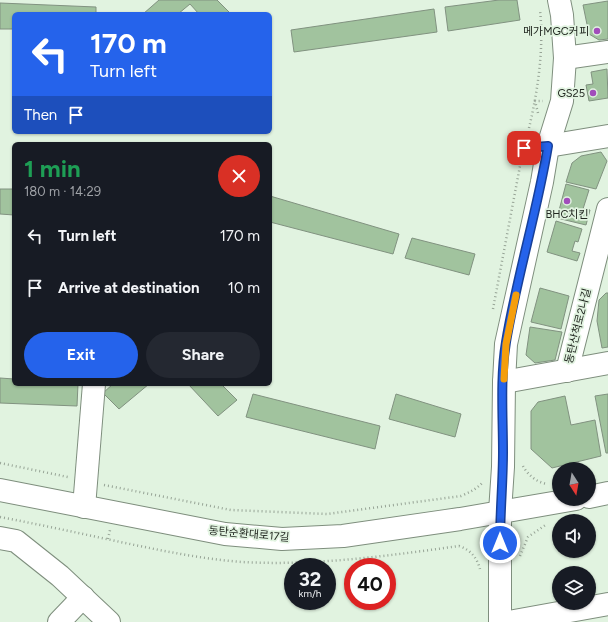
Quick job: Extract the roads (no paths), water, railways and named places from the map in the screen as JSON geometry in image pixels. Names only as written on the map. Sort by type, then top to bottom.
[{"type":"street","points":[[500,622],[500,512],[503,467],[506,344],[542,182],[548,146],[562,101],[565,58],[562,15],[549,2]]},
{"type":"street","points":[[565,58],[608,52]]},
{"type":"street","points":[[524,148],[548,146],[608,136]]},
{"type":"street","name":"동탄산척로2나길","points":[[567,371],[599,279],[608,209]]},
{"type":"street","name":"동탄산척로2나길","points":[[504,382],[608,363]]},
{"type":"street","points":[[84,507],[94,386]]},
{"type":"street","name":"동탄순환대로17길","points":[[0,490],[225,534],[282,539],[343,536],[552,503]]},
{"type":"street","points":[[596,496],[608,493]]},
{"type":"street","points":[[0,538],[16,541],[60,576],[109,622]]},
{"type":"street","points":[[59,622],[83,597]]},
{"type":"street","points":[[509,622],[608,604]]},
{"type":"place","name":"메가MGC커피","points":[[597,31]]},
{"type":"place","name":"GS25","points":[[593,93]]},
{"type":"place","name":"BHC치킨","points":[[567,201]]}]
